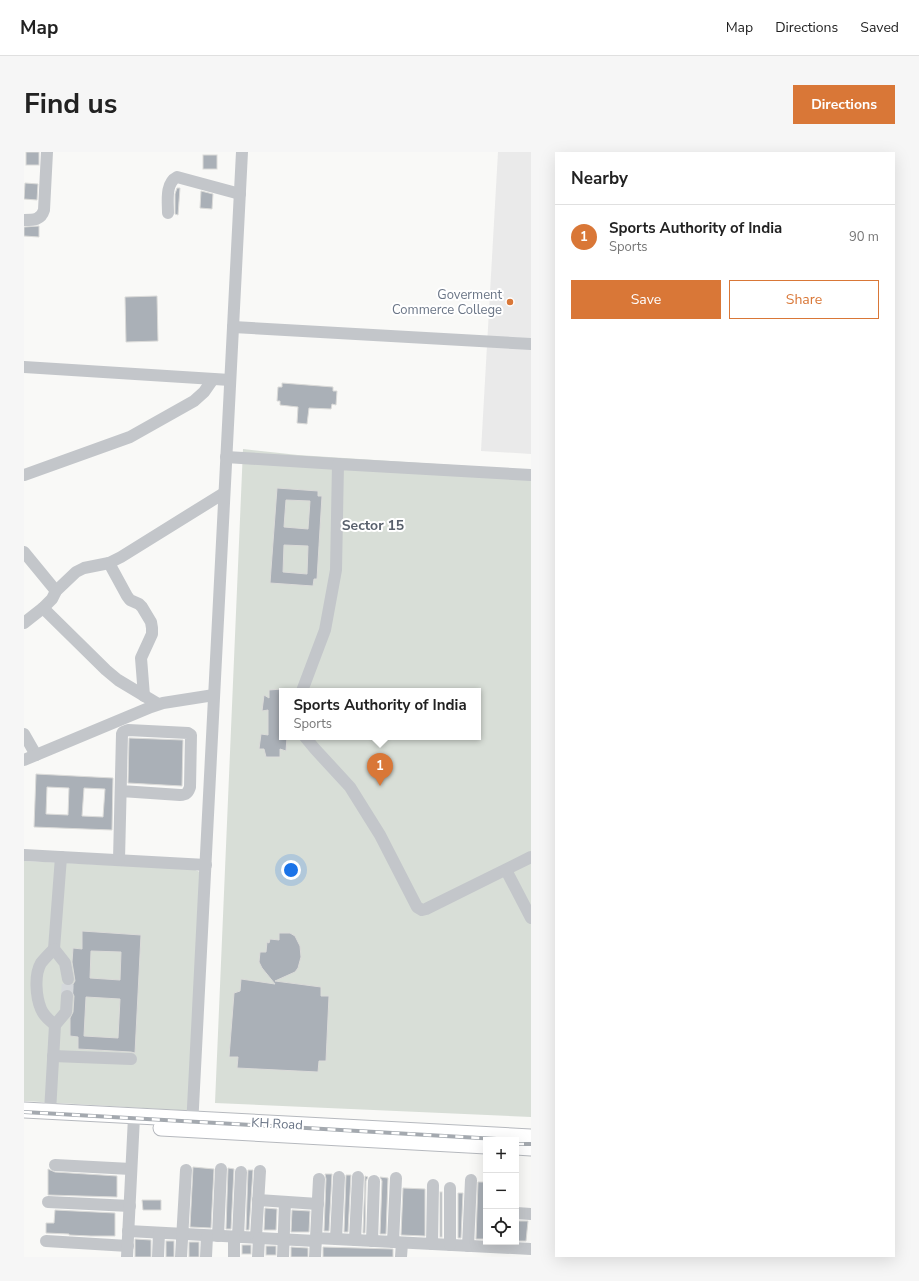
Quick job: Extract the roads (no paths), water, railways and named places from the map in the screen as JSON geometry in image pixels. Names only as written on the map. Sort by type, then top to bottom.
[{"type":"main road","name":"KH Road","points":[[24,1110],[57,1116],[134,1122],[531,1137]]},
{"type":"main road","name":"KH Road","points":[[24,1120],[57,1116]]},
{"type":"main road","name":"KH Road","points":[[192,1125],[483,1146]]},
{"type":"main road","points":[[519,1148],[531,1148]]},
{"type":"street","points":[[24,220],[37,220],[42,215],[44,210],[47,152]]},
{"type":"street","points":[[192,1125],[242,152]]},
{"type":"street","points":[[168,213],[169,186],[177,177],[240,194]]},
{"type":"street","points":[[233,327],[531,344]]},
{"type":"street","points":[[24,368],[230,380]]},
{"type":"street","points":[[24,474],[119,441],[141,431],[200,397],[213,379]]},
{"type":"street","points":[[226,457],[531,475]]},
{"type":"street","points":[[303,688],[324,630],[336,570],[338,464]]},
{"type":"street","points":[[24,623],[52,600],[56,591],[76,572],[84,568],[109,563],[121,557],[224,493]]},
{"type":"street","points":[[24,552],[56,591]]},
{"type":"street","points":[[109,563],[127,596],[130,600],[140,604],[151,622],[152,634],[141,658],[144,696]]},
{"type":"street","points":[[43,608],[106,670],[118,680],[158,704]]},
{"type":"street","points":[[24,760],[158,704],[214,695]]},
{"type":"street","points":[[119,860],[122,734],[123,732],[128,730],[188,733],[191,735],[190,787],[185,795],[121,791]]},
{"type":"street","points":[[24,734],[36,755]]},
{"type":"street","points":[[308,740],[350,787],[380,835],[417,907],[422,910],[426,910],[531,857]]},
{"type":"street","points":[[24,854],[206,865]]},
{"type":"street","points":[[55,1025],[46,1017],[41,1009],[37,992],[37,979],[38,970],[41,963],[54,949],[61,857]]},
{"type":"street","points":[[506,870],[531,918]]},
{"type":"street","points":[[54,949],[65,963],[68,979]]},
{"type":"street","points":[[57,1116],[52,1056],[55,1025],[66,1012],[67,996]]},
{"type":"street","points":[[52,1056],[131,1059]]},
{"type":"street","points":[[46,1242],[127,1251],[134,1122]]},
{"type":"street","points":[[55,1165],[131,1169]]},
{"type":"street","points":[[206,1257],[213,1236],[221,1169]]},
{"type":"street","points":[[181,1257],[186,1170]]},
{"type":"street","points":[[258,1257],[258,1200],[260,1171]]},
{"type":"street","points":[[234,1257],[241,1172]]},
{"type":"street","points":[[336,1239],[339,1177]]},
{"type":"street","points":[[355,1240],[358,1177]]},
{"type":"street","points":[[396,1178],[397,1243],[401,1257]]},
{"type":"street","points":[[316,1257],[319,1180]]},
{"type":"street","points":[[468,1246],[471,1180]]},
{"type":"street","points":[[372,1241],[374,1181]]},
{"type":"street","points":[[432,1244],[433,1185]]},
{"type":"street","points":[[450,1188],[450,1245]]},
{"type":"street","points":[[258,1200],[318,1204]]},
{"type":"street","points":[[48,1202],[130,1206]]},
{"type":"street","points":[[283,1257],[285,1202]]},
{"type":"street","points":[[519,1214],[531,1214]]},
{"type":"street","points":[[128,1231],[284,1240],[336,1239],[468,1246],[487,1245]]},
{"type":"street","points":[[158,1257],[159,1233]]},
{"type":"street","points":[[504,1245],[531,1249]]},
{"type":"tunnel","points":[[67,996],[68,979]]},
{"type":"railway","points":[[24,1112],[483,1138]]},
{"type":"railway","points":[[519,1144],[531,1144]]},
{"type":"place","name":"Goverment Commerce College","points":[[510,302]]},
{"type":"place","name":"Sports Authority of India","points":[[380,786]]},
{"type":"district","name":"Sector 15","points":[[373,525]]}]
